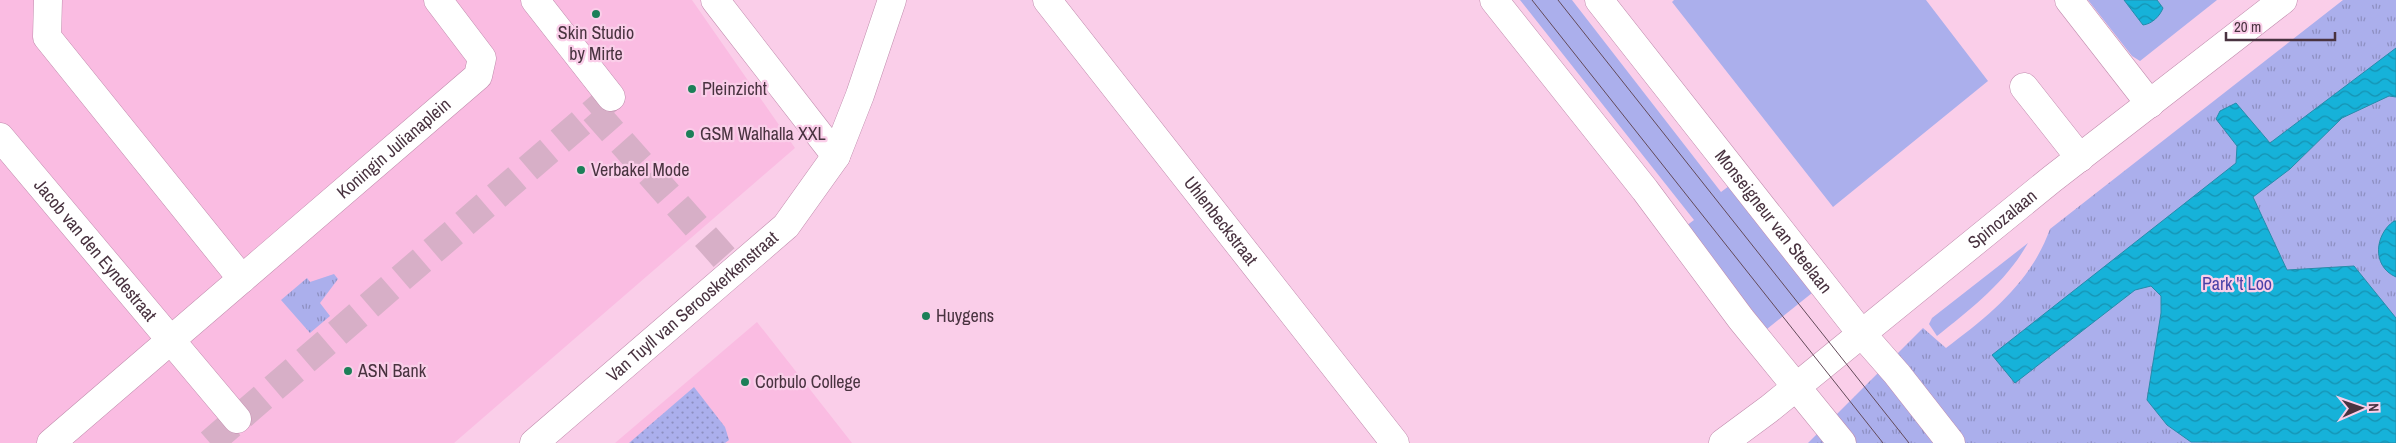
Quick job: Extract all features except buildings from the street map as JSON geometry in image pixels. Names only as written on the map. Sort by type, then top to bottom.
[{"type":"street","points":[[48,0],[47,36],[242,279]]},
{"type":"street","name":"Koningin Julianaplein","points":[[51,443],[172,341],[478,76],[482,58],[438,0]]},
{"type":"street","points":[[535,0],[611,97]]},
{"type":"street","points":[[715,0],[836,156]]},
{"type":"street","name":"Van Tuyll van Serooskerkenstraat","points":[[534,443],[786,226],[836,156],[860,95],[892,0]]},
{"type":"street","name":"Uhlenbeckstraat","points":[[1047,0],[1395,443]]},
{"type":"street","points":[[1494,0],[1644,190],[1741,319],[1842,443]]},
{"type":"street","name":"Monseigneur van Steelaan","points":[[1599,0],[1861,334],[1897,374],[1951,443]]},
{"type":"street","points":[[2069,0],[2150,104]]},
{"type":"street","name":"Spinozalaan","points":[[1723,443],[1796,387],[2080,158],[2283,0]]},
{"type":"street","points":[[2024,87],[2080,158]]},
{"type":"street","name":"Jacob van den Eyndestraat","points":[[0,136],[238,419]]},
{"type":"shaded area","points":[[0,0],[692,0],[795,148],[454,443],[0,443]]},
{"type":"shaded area","name":"Corbulo College","points":[[757,322],[852,443],[615,443]]},
{"type":"green space","points":[[1520,0],[1572,0],[1721,192],[1729,186],[1812,293],[1767,329],[1686,226],[1694,220]]},
{"type":"green space","points":[[1674,0],[1926,0],[1988,81],[1833,207],[1672,2]]},
{"type":"green space","points":[[2088,0],[2124,0],[2144,25],[2163,8],[2157,0],[2217,0],[2140,61],[2132,56]]},
{"type":"green space","name":"Park 't Loo","points":[[2343,0],[2396,0],[2396,443],[1808,443],[1923,328],[1946,348],[1978,323],[2020,281],[2042,248],[2050,229]]},
{"type":"green space","points":[[2028,243],[1999,282],[1975,305],[1937,336],[1929,324],[1932,318]]},
{"type":"green space","points":[[334,274],[338,279],[320,303],[330,316],[310,333],[281,300],[307,278],[310,282]]},
{"type":"green space","points":[[694,387],[725,427],[729,440],[725,443],[629,443]]},
{"type":"water","points":[[2124,0],[2157,0],[2163,8],[2155,19],[2143,25]]},
{"type":"water","points":[[2396,48],[2396,97],[2389,96],[2342,118],[2290,169],[2253,197],[2287,270],[2354,266],[2396,318],[2396,443],[2191,442],[2167,425],[2147,400],[2161,313],[2161,296],[2151,286],[2135,290],[2015,383],[1992,355],[2236,163],[2237,146],[2216,119],[2220,111],[2236,103],[2270,143]]},
{"type":"water","points":[[2396,221],[2396,277],[2382,265],[2378,250],[2383,234]]},
{"type":"tunnel","points":[[210,443],[611,97]]},
{"type":"tunnel","points":[[594,111],[736,271]]},
{"type":"tram line","points":[[1532,0],[1883,443]]},
{"type":"tram line","points":[[1558,0],[1909,443]]},
{"type":"place","name":"Skin Studio by Mirte","points":[[596,14]]},
{"type":"place","name":"Pleinzicht","points":[[692,89]]},
{"type":"place","name":"GSM Walhalla XXL","points":[[690,134]]},
{"type":"place","name":"Verbakel Mode","points":[[581,170]]},
{"type":"place","name":"Huygens","points":[[926,316]]},
{"type":"place","name":"ASN Bank","points":[[348,371]]},
{"type":"place","name":"Corbulo College","points":[[745,382]]}]
